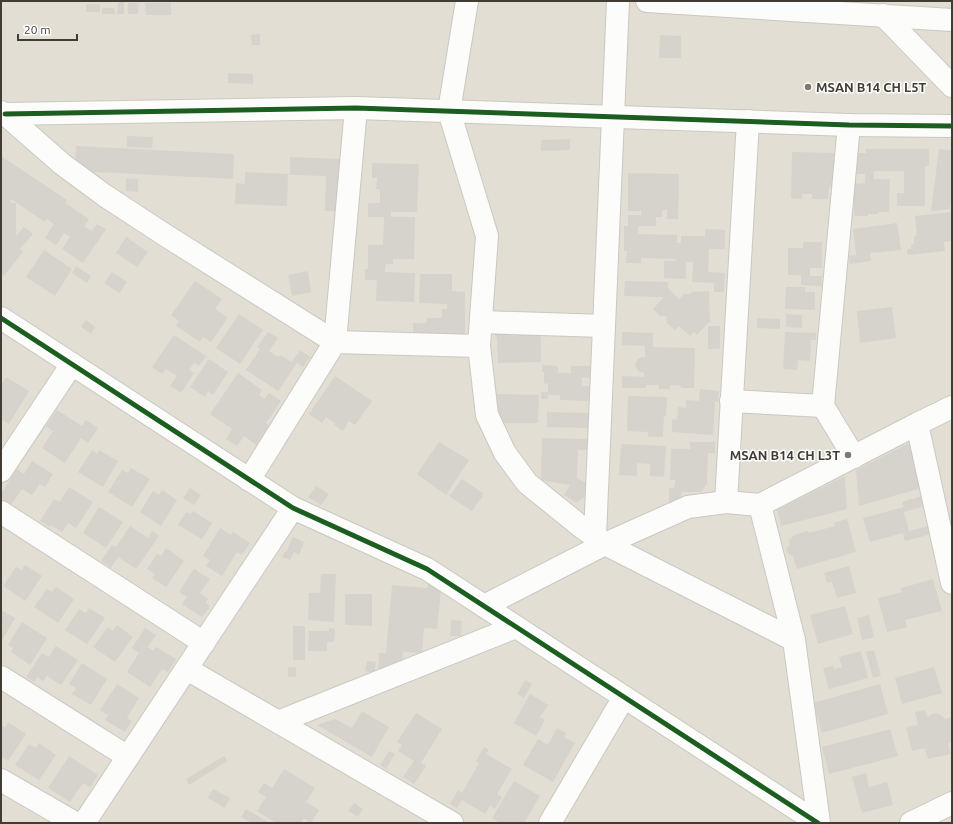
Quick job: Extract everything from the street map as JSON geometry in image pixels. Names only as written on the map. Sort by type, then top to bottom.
[{"type":"street","points":[[467,1],[449,111],[488,236],[479,346],[487,414],[505,452],[527,483],[600,540],[794,640]]},
{"type":"street","points":[[600,540],[604,326],[618,1]]},
{"type":"street","points":[[647,1],[797,6],[882,15],[952,20]]},
{"type":"street","points":[[882,15],[952,86]]},
{"type":"street","points":[[249,480],[335,342],[356,108]]},
{"type":"street","points":[[3,113],[356,108],[849,125],[952,126]]},
{"type":"street","points":[[3,113],[62,164],[104,195],[335,342],[479,346]]},
{"type":"street","points":[[726,502],[748,121]]},
{"type":"street","points":[[849,125],[822,406],[854,457]]},
{"type":"street","points":[[1,318],[294,508],[427,569],[818,823]]},
{"type":"street","points":[[481,322],[604,326]]},
{"type":"street","points":[[1,471],[72,364]]},
{"type":"street","points":[[732,401],[822,406]]},
{"type":"street","points":[[484,606],[600,540],[688,506],[726,502],[760,505],[952,407]]},
{"type":"street","points":[[917,424],[952,583]]},
{"type":"street","points":[[760,505],[794,640],[818,823]]},
{"type":"street","points":[[84,823],[294,508]]},
{"type":"street","points":[[1,512],[204,643]]},
{"type":"street","points":[[278,722],[516,627]]},
{"type":"street","points":[[186,669],[452,823]]},
{"type":"street","points":[[1,677],[128,757]]},
{"type":"street","points":[[550,823],[624,697]]},
{"type":"street","points":[[1,780],[74,823]]},
{"type":"street","points":[[912,823],[952,803]]},
{"type":"shaded area","points":[[1,1],[952,1],[952,823],[1,823]]},
{"type":"building","points":[[118,1],[124,1],[124,14],[117,14]]},
{"type":"building","points":[[128,3],[139,3],[138,14],[128,14]]},
{"type":"building","points":[[145,3],[171,3],[171,15],[146,15]]},
{"type":"building","points":[[86,4],[100,4],[100,12],[86,12]]},
{"type":"building","points":[[102,8],[114,8],[115,14],[102,14]]},
{"type":"building","points":[[260,34],[260,45],[252,45],[251,35]]},
{"type":"building","points":[[660,35],[681,36],[681,58],[659,58]]},
{"type":"building","points":[[228,73],[253,74],[253,84],[228,83]]},
{"type":"building","points":[[127,136],[153,137],[152,148],[127,147]]},
{"type":"building","points":[[570,139],[570,150],[541,151],[541,140]]},
{"type":"building","points":[[76,146],[234,154],[233,179],[75,171]]},
{"type":"building","points":[[866,149],[929,149],[929,166],[925,166],[925,206],[897,206],[897,193],[904,193],[904,171],[874,171],[874,179],[890,179],[889,212],[878,212],[878,214],[868,214],[868,216],[854,216],[854,184],[865,183],[865,174],[857,174],[857,153],[866,153]]},
{"type":"building","points":[[939,149],[952,150],[952,205],[950,205],[950,209],[931,211]]},
{"type":"building","points":[[792,152],[835,153],[834,187],[829,187],[828,199],[812,199],[812,194],[802,194],[802,199],[791,198]]},
{"type":"building","points":[[1,156],[67,200],[65,203],[89,219],[84,226],[92,231],[97,224],[106,229],[83,263],[62,249],[70,237],[64,233],[56,245],[45,238],[54,224],[47,219],[45,222],[11,199],[10,203],[16,203],[16,236],[24,227],[33,234],[20,249],[23,252],[4,276],[1,274]]},
{"type":"building","points":[[290,157],[341,159],[340,211],[325,211],[326,176],[290,175]]},
{"type":"building","points":[[372,163],[419,164],[417,212],[391,212],[391,217],[415,217],[414,259],[393,259],[393,264],[386,264],[385,272],[415,273],[414,302],[376,301],[377,280],[365,280],[365,269],[368,269],[368,245],[383,245],[384,217],[368,217],[368,203],[380,203],[380,189],[376,189],[377,178],[372,178]]},
{"type":"building","points":[[245,172],[288,174],[287,206],[235,204],[236,183],[245,184]]},
{"type":"building","points":[[628,173],[679,174],[678,219],[667,219],[667,210],[662,210],[662,217],[656,217],[656,226],[638,226],[638,234],[677,235],[677,243],[681,243],[681,236],[705,236],[705,229],[725,230],[725,249],[709,249],[708,272],[725,273],[724,292],[714,292],[714,283],[692,282],[693,262],[686,262],[686,279],[664,278],[664,261],[676,261],[676,259],[641,258],[641,263],[626,263],[627,251],[624,251],[624,226],[628,226],[628,215],[641,215],[641,211],[628,211]]},
{"type":"building","points":[[126,178],[138,179],[138,192],[126,191]]},
{"type":"building","points":[[952,212],[952,241],[944,242],[945,251],[908,255],[907,249],[911,249],[911,245],[914,244],[914,236],[917,235],[915,216]]},
{"type":"building","points":[[897,223],[901,250],[870,253],[871,261],[850,264],[849,256],[856,255],[853,229]]},
{"type":"building","points":[[126,237],[148,252],[137,267],[116,253]]},
{"type":"building","points":[[803,242],[822,242],[822,268],[810,268],[810,276],[822,276],[821,286],[801,285],[801,275],[788,275],[788,248],[803,248]]},
{"type":"building","points":[[44,250],[72,269],[55,296],[26,277]]},
{"type":"building","points":[[76,266],[91,276],[87,283],[72,273]]},
{"type":"building","points":[[308,271],[311,292],[292,296],[288,275]]},
{"type":"building","points":[[112,272],[127,282],[119,293],[104,283]]},
{"type":"building","points":[[420,274],[452,274],[452,291],[465,292],[465,340],[413,342],[413,323],[426,323],[427,318],[442,318],[442,309],[447,309],[447,304],[419,303]]},
{"type":"building","points":[[195,281],[222,299],[215,309],[228,318],[211,342],[203,337],[200,342],[176,326],[179,321],[171,315]]},
{"type":"building","points":[[625,281],[668,282],[668,288],[679,299],[684,294],[691,294],[691,292],[709,291],[710,321],[697,335],[694,332],[690,336],[679,326],[675,330],[667,323],[666,316],[660,316],[653,309],[663,298],[662,297],[624,296]]},
{"type":"building","points":[[786,287],[805,287],[805,292],[815,292],[815,310],[785,309]]},
{"type":"building","points":[[892,307],[896,338],[860,343],[857,311]]},
{"type":"building","points":[[239,314],[263,330],[240,364],[216,348]]},
{"type":"building","points":[[786,314],[802,315],[802,328],[786,327]]},
{"type":"building","points":[[757,318],[780,319],[780,329],[757,328]]},
{"type":"building","points":[[86,320],[95,327],[91,334],[81,327]]},
{"type":"building","points":[[708,326],[720,326],[720,349],[708,349]]},
{"type":"building","points":[[511,327],[511,335],[516,336],[516,332],[541,329],[541,362],[498,363],[497,337],[495,337],[494,328]]},
{"type":"building","points":[[268,332],[278,338],[269,351],[278,357],[280,355],[292,362],[300,350],[310,357],[303,367],[297,363],[278,391],[246,370],[260,349],[257,347]]},
{"type":"building","points":[[622,332],[653,333],[653,347],[695,348],[694,388],[681,388],[681,386],[670,385],[670,389],[659,389],[659,385],[646,385],[646,388],[622,388],[622,376],[644,377],[644,373],[638,371],[635,365],[638,359],[645,357],[645,346],[622,345]]},
{"type":"building","points":[[785,332],[816,333],[816,340],[811,340],[810,361],[798,360],[797,370],[783,369]]},
{"type":"building","points":[[174,335],[206,356],[199,366],[194,363],[189,370],[194,373],[181,393],[170,386],[177,376],[166,369],[162,374],[152,367]]},
{"type":"building","points":[[209,359],[228,372],[213,395],[208,391],[205,397],[190,387]]},
{"type":"building","points":[[542,365],[558,366],[558,373],[571,373],[571,366],[591,366],[590,378],[582,377],[582,386],[591,386],[590,401],[560,400],[560,395],[548,395],[548,399],[541,399],[541,392],[548,392],[548,383],[544,384],[544,372],[542,372]]},
{"type":"building","points":[[238,373],[262,390],[259,395],[265,399],[269,393],[281,401],[266,423],[269,425],[256,445],[244,436],[237,446],[226,439],[232,429],[210,414]]},
{"type":"building","points":[[335,376],[372,401],[355,425],[349,421],[343,431],[326,417],[322,423],[309,414]]},
{"type":"building","points":[[6,377],[29,391],[9,424],[1,419],[1,385]]},
{"type":"building","points":[[700,389],[719,391],[718,402],[715,401],[713,435],[672,432],[672,419],[677,420],[678,407],[686,408],[686,400],[699,401]]},
{"type":"building","points":[[496,394],[539,395],[538,423],[496,423]]},
{"type":"building","points":[[628,396],[667,397],[663,437],[648,437],[648,432],[627,431]]},
{"type":"building","points":[[57,410],[82,426],[86,420],[98,428],[88,443],[81,438],[65,463],[42,448],[53,431],[46,426]]},
{"type":"building","points":[[547,412],[588,413],[588,428],[547,427]]},
{"type":"building","points":[[542,438],[588,439],[588,450],[578,450],[577,478],[586,483],[587,496],[576,502],[564,495],[570,485],[541,480]]},
{"type":"building","points":[[917,439],[928,486],[859,506],[856,470]]},
{"type":"building","points":[[439,442],[469,460],[446,495],[417,474]]},
{"type":"building","points":[[690,442],[715,442],[715,453],[708,453],[707,484],[701,492],[681,492],[681,504],[669,509],[669,488],[674,488],[675,480],[670,480],[671,449],[690,449]]},
{"type":"building","points":[[621,444],[666,446],[664,477],[650,476],[650,464],[637,463],[637,476],[619,475]]},
{"type":"building","points":[[92,450],[97,454],[99,450],[118,461],[103,487],[78,472]]},
{"type":"building","points":[[32,461],[53,474],[45,487],[40,484],[32,495],[22,489],[11,505],[1,499],[1,494],[17,469],[24,474]]},
{"type":"building","points":[[131,468],[150,479],[132,507],[108,492],[122,470],[128,473]]},
{"type":"building","points":[[845,476],[847,509],[781,526],[777,510]]},
{"type":"building","points":[[462,479],[484,494],[472,511],[449,496]]},
{"type":"building","points":[[316,486],[329,494],[321,505],[308,497]]},
{"type":"building","points":[[69,487],[93,502],[76,528],[68,523],[62,532],[51,525],[50,527],[40,521],[54,499],[60,502]]},
{"type":"building","points":[[190,488],[201,495],[194,505],[183,498]]},
{"type":"building","points":[[162,490],[177,500],[161,526],[140,512],[153,491],[159,495]]},
{"type":"building","points":[[922,496],[925,506],[904,512],[909,531],[929,526],[931,534],[905,541],[903,533],[870,542],[863,518],[904,507],[902,502]]},
{"type":"building","points":[[99,507],[123,522],[106,548],[83,533]]},
{"type":"building","points":[[193,511],[212,523],[202,539],[178,525],[186,512],[191,514]]},
{"type":"building","points":[[847,519],[856,552],[797,569],[793,556],[788,554],[786,550],[790,546],[789,540],[794,535],[808,531],[809,533],[835,526],[834,523]]},
{"type":"building","points":[[130,526],[148,538],[152,531],[159,536],[136,569],[118,557],[111,568],[101,561],[112,545],[116,547]]},
{"type":"building","points":[[220,528],[231,535],[233,532],[250,543],[242,555],[237,552],[222,576],[206,566],[210,560],[203,556]]},
{"type":"building","points":[[293,537],[304,542],[299,555],[294,552],[290,560],[282,557]]},
{"type":"building","points":[[166,548],[184,561],[166,587],[152,578],[155,574],[147,569],[157,554],[161,556]]},
{"type":"building","points":[[25,565],[42,576],[25,601],[3,586],[16,567],[22,570]]},
{"type":"building","points":[[849,566],[856,593],[837,598],[832,582],[827,583],[824,573]]},
{"type":"building","points":[[194,569],[210,579],[200,593],[208,599],[206,603],[210,606],[202,617],[182,604],[187,597],[179,592]]},
{"type":"building","points":[[321,574],[336,574],[334,622],[308,620],[309,593],[320,593]]},
{"type":"building","points":[[933,579],[942,611],[905,620],[907,627],[887,632],[878,598],[902,592],[901,588]]},
{"type":"building","points":[[428,584],[441,590],[437,629],[424,628],[422,653],[403,652],[402,664],[378,671],[379,653],[386,653],[392,585],[427,588]]},
{"type":"building","points":[[56,587],[74,599],[58,623],[34,607],[47,589],[52,592]]},
{"type":"building","points":[[345,594],[372,594],[372,626],[345,625]]},
{"type":"building","points":[[845,606],[853,634],[818,644],[810,615]]},
{"type":"building","points":[[89,608],[105,618],[87,644],[65,630],[79,609],[86,613]]},
{"type":"building","points":[[1,610],[15,618],[1,642]]},
{"type":"building","points":[[869,615],[874,637],[862,640],[857,618]]},
{"type":"building","points":[[451,620],[462,621],[461,636],[450,636]]},
{"type":"building","points":[[22,622],[47,638],[30,665],[11,652],[13,648],[8,645]]},
{"type":"building","points":[[117,625],[133,637],[115,662],[93,647],[108,627],[113,631]]},
{"type":"building","points":[[293,626],[305,626],[305,660],[293,660]]},
{"type":"building","points":[[145,628],[156,635],[148,647],[153,651],[156,647],[176,659],[168,672],[162,669],[150,687],[127,672],[139,653],[132,648]]},
{"type":"building","points":[[329,628],[335,629],[334,642],[327,642],[327,651],[308,651],[309,631],[329,631]]},
{"type":"building","points":[[56,646],[78,660],[61,685],[47,676],[43,681],[38,677],[34,682],[26,677],[42,653],[49,657]]},
{"type":"building","points":[[874,650],[881,676],[873,678],[866,652]]},
{"type":"building","points":[[861,651],[868,678],[829,689],[823,668],[833,666],[834,669],[842,667],[839,657]]},
{"type":"building","points":[[367,661],[376,662],[374,673],[365,671]]},
{"type":"building","points":[[82,663],[107,679],[91,705],[72,694],[76,688],[69,684]]},
{"type":"building","points":[[288,667],[296,667],[296,677],[288,677]]},
{"type":"building","points":[[934,667],[942,693],[902,704],[895,678]]},
{"type":"building","points":[[525,680],[532,684],[524,698],[517,694]]},
{"type":"building","points":[[117,684],[139,698],[127,718],[132,721],[125,732],[105,720],[108,715],[100,710]]},
{"type":"building","points":[[880,684],[888,714],[822,733],[813,703]]},
{"type":"building","points":[[530,694],[548,705],[540,717],[545,720],[536,736],[514,723]]},
{"type":"building","points":[[925,710],[927,717],[936,713],[945,719],[952,717],[952,742],[948,743],[951,754],[928,759],[925,748],[912,751],[906,727],[918,725],[915,712]]},
{"type":"building","points":[[362,711],[389,727],[372,757],[317,725],[335,719],[352,728]]},
{"type":"building","points":[[416,713],[442,729],[421,763],[426,766],[414,784],[403,777],[414,761],[398,751],[402,745],[397,742]]},
{"type":"building","points":[[8,722],[26,734],[8,761],[1,757],[1,725],[5,727]]},
{"type":"building","points":[[557,728],[566,733],[564,737],[575,743],[553,782],[523,765],[538,739],[548,745]]},
{"type":"building","points":[[890,729],[898,756],[829,774],[822,747]]},
{"type":"building","points":[[39,743],[56,755],[39,780],[15,765],[29,744],[36,748]]},
{"type":"building","points":[[484,747],[489,750],[486,754],[512,769],[497,794],[502,797],[495,809],[490,806],[485,814],[462,800],[457,808],[450,804],[458,790],[462,793],[479,763],[476,761]]},
{"type":"building","points":[[389,751],[395,754],[386,769],[380,765]]},
{"type":"building","points":[[69,756],[98,775],[90,787],[83,783],[70,802],[48,788]]},
{"type":"building","points":[[224,756],[227,761],[189,785],[186,779]]},
{"type":"building","points":[[284,769],[315,788],[306,802],[319,810],[311,823],[304,818],[301,823],[276,823],[257,811],[266,797],[258,792],[264,783],[272,788]]},
{"type":"building","points":[[866,773],[869,787],[887,782],[893,805],[862,813],[852,777]]},
{"type":"building","points":[[514,781],[540,796],[524,823],[500,823],[492,818]]},
{"type":"building","points":[[213,789],[230,798],[225,808],[208,798]]},
{"type":"building","points":[[354,803],[363,809],[358,817],[348,811]]},
{"type":"building","points":[[246,809],[270,823],[252,823],[241,817]]},
{"type":"cycle path","points":[[5,114],[356,108],[849,125],[952,126]]},
{"type":"cycle path","points":[[1,318],[293,508],[427,569],[818,823]]},
{"type":"place","name":"MSAN B14 CH L5T","points":[[808,87]]},
{"type":"place","name":"MSAN B14 CH L3T","points":[[848,455]]}]
